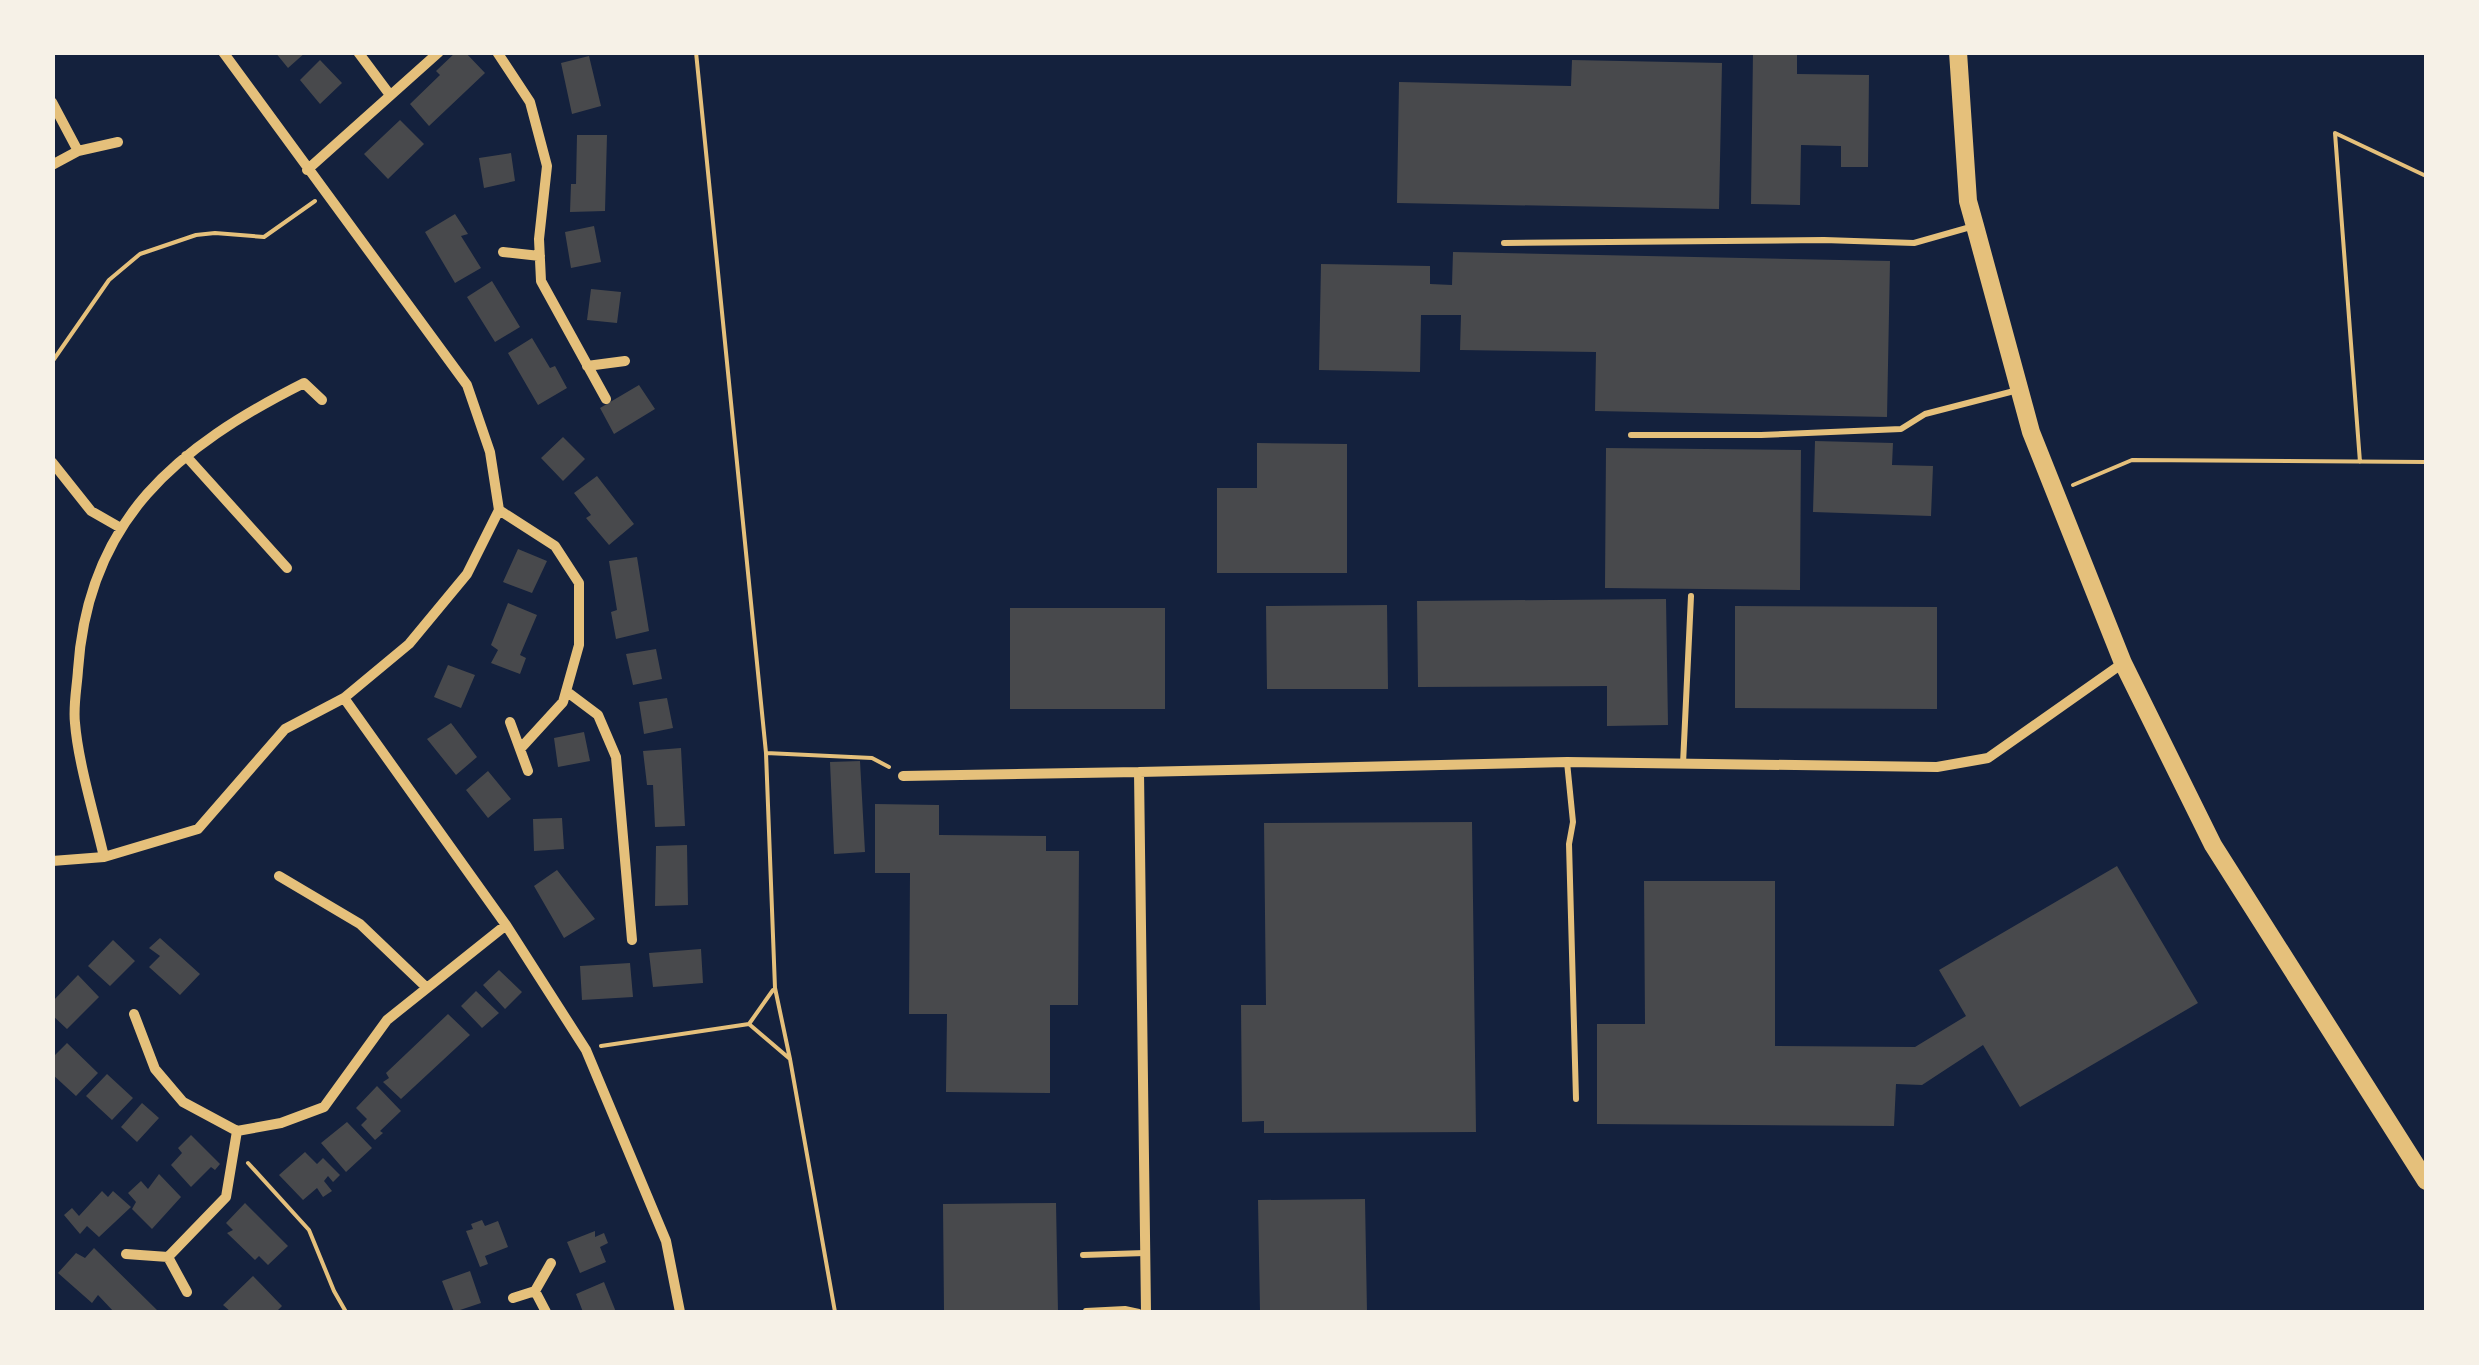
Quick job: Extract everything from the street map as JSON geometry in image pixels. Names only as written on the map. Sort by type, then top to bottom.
[{"type":"main road","points":[[1958,52],[1968,202],[2031,432],[2123,663],[2213,845],[2426,1181]]},
{"type":"street","points":[[52,861],[104,857],[198,829],[285,729],[344,698],[409,644],[467,574],[499,510],[490,452],[468,384],[222,52]]},
{"type":"street","points":[[358,52],[390,95]]},
{"type":"street","points":[[307,170],[439,52]]},
{"type":"street","points":[[497,52],[530,102],[547,166],[540,281],[606,399]]},
{"type":"street","points":[[52,102],[78,151]]},
{"type":"street","points":[[52,165],[78,151],[118,142]]},
{"type":"street","points":[[503,252],[540,256]]},
{"type":"street","points":[[587,366],[624,361]]},
{"type":"street","points":[[104,857],[74,724],[80,631],[98,573],[120,526],[153,485],[186,456],[256,407],[304,383],[322,400]]},
{"type":"street","points":[[186,456],[287,568]]},
{"type":"street","points":[[52,462],[91,511],[120,526]]},
{"type":"street","points":[[499,510],[555,546],[579,583],[578,644],[566,691],[562,702],[520,748]]},
{"type":"street","points":[[903,776],[1567,762],[1936,767],[1988,758],[2123,663]]},
{"type":"street","points":[[566,691],[598,715],[616,757],[632,940]]},
{"type":"street","points":[[344,698],[506,925],[586,1050],[666,1241],[680,1312]]},
{"type":"street","points":[[510,722],[528,771]]},
{"type":"street","points":[[1139,772],[1146,1312]]},
{"type":"street","points":[[279,876],[360,924],[426,988]]},
{"type":"street","points":[[134,1014],[155,1069],[182,1102],[237,1131],[281,1123],[324,1107],[386,1020],[506,925]]},
{"type":"street","points":[[168,1257],[226,1196],[237,1131]]},
{"type":"street","points":[[126,1254],[168,1257]]},
{"type":"street","points":[[168,1257],[187,1292]]},
{"type":"street","points":[[513,1298],[535,1291],[552,1263]]},
{"type":"street","points":[[535,1291],[546,1312]]},
{"type":"lane","points":[[1504,243],[1914,242],[1975,226]]},
{"type":"lane","points":[[1631,436],[1761,436],[1900,429],[1925,414],[2019,389]]},
{"type":"lane","points":[[1683,764],[1690,596]]},
{"type":"lane","points":[[1567,762],[1573,822],[1569,844],[1576,1098]]},
{"type":"lane","points":[[1084,1255],[1146,1253]]},
{"type":"lane","points":[[1086,1311],[1139,1312]]},
{"type":"path","points":[[696,52],[766,753],[774,988],[835,1312]]},
{"type":"path","points":[[2360,462],[2336,133],[2426,176]]},
{"type":"path","points":[[52,362],[109,280],[140,254],[215,233],[264,236],[325,194]]},
{"type":"path","points":[[2055,492],[2132,460],[2426,462]]},
{"type":"path","points":[[766,753],[872,758],[903,776]]},
{"type":"path","points":[[586,1050],[749,1024],[774,988]]},
{"type":"path","points":[[749,1024],[790,1059]]},
{"type":"path","points":[[234,1149],[309,1230],[346,1312]]},
{"type":"building","points":[[275,52],[306,52],[288,68]]},
{"type":"building","points":[[456,52],[465,52],[485,73],[429,126],[410,104],[440,75],[436,71]]},
{"type":"building","points":[[1753,52],[1797,52],[1797,74],[1869,75],[1868,167],[1841,167],[1841,146],[1801,145],[1800,205],[1751,204]]},
{"type":"building","points":[[589,56],[601,106],[572,114],[561,63]]},
{"type":"building","points":[[320,60],[342,83],[320,104],[300,80]]},
{"type":"building","points":[[1572,60],[1722,63],[1719,209],[1397,203],[1399,82],[1571,86]]},
{"type":"building","points":[[400,120],[424,144],[388,179],[364,154]]},
{"type":"building","points":[[577,135],[607,135],[605,211],[570,212],[571,184],[576,184]]},
{"type":"building","points":[[511,153],[515,181],[484,188],[479,158]]},
{"type":"building","points":[[455,214],[468,234],[461,236],[481,268],[455,283],[425,232]]},
{"type":"building","points":[[594,226],[601,262],[571,268],[565,232]]},
{"type":"building","points":[[1453,252],[1890,261],[1887,417],[1595,411],[1596,352],[1460,350],[1461,315],[1421,315],[1420,372],[1319,370],[1321,264],[1430,266],[1430,284],[1452,285]]},
{"type":"building","points":[[492,281],[520,327],[495,342],[467,297]]},
{"type":"building","points":[[591,289],[621,292],[617,323],[587,320]]},
{"type":"building","points":[[532,338],[567,388],[538,405],[508,353]]},
{"type":"building","points":[[639,385],[655,409],[614,434],[600,408]]},
{"type":"building","points":[[563,437],[585,459],[563,481],[541,458]]},
{"type":"building","points":[[1815,441],[1893,443],[1892,465],[1933,466],[1931,516],[1813,512]]},
{"type":"building","points":[[1257,443],[1347,444],[1347,573],[1217,573],[1217,488],[1257,488]]},
{"type":"building","points":[[1606,448],[1801,450],[1800,590],[1605,588]]},
{"type":"building","points":[[597,476],[634,524],[609,545],[586,518],[591,515],[574,493]]},
{"type":"building","points":[[518,549],[547,561],[532,593],[503,582]]},
{"type":"building","points":[[637,557],[649,631],[616,639],[611,612],[617,610],[609,561]]},
{"type":"building","points":[[1666,599],[1668,725],[1607,726],[1607,686],[1418,687],[1417,601]]},
{"type":"building","points":[[508,603],[537,615],[520,655],[526,658],[520,674],[491,663],[498,650],[491,645]]},
{"type":"building","points":[[1387,605],[1388,689],[1267,689],[1266,606]]},
{"type":"building","points":[[1735,606],[1937,607],[1937,709],[1735,708]]},
{"type":"building","points":[[1010,608],[1165,608],[1165,709],[1010,709]]},
{"type":"building","points":[[656,649],[662,679],[633,685],[626,654]]},
{"type":"building","points":[[448,665],[475,675],[461,708],[434,697]]},
{"type":"building","points":[[667,698],[673,728],[644,734],[639,702]]},
{"type":"building","points":[[451,723],[477,757],[456,775],[427,739]]},
{"type":"building","points":[[584,732],[590,761],[558,767],[554,738]]},
{"type":"building","points":[[681,748],[685,826],[655,827],[653,785],[647,785],[643,751]]},
{"type":"building","points":[[860,761],[865,852],[834,854],[830,762]]},
{"type":"building","points":[[488,771],[511,799],[488,818],[466,790]]},
{"type":"building","points":[[875,804],[939,805],[939,835],[1046,836],[1046,851],[1079,851],[1078,1005],[1050,1005],[1050,1093],[946,1092],[947,1014],[909,1014],[910,873],[875,873]]},
{"type":"building","points":[[562,818],[564,849],[534,851],[533,819]]},
{"type":"building","points":[[1472,822],[1476,1132],[1264,1133],[1264,1121],[1242,1122],[1241,1005],[1266,1005],[1264,823]]},
{"type":"building","points":[[687,845],[688,905],[655,906],[656,846]]},
{"type":"building","points":[[2117,866],[2198,1003],[2020,1107],[1983,1045],[1922,1085],[1896,1084],[1894,1126],[1597,1124],[1597,1024],[1645,1024],[1644,881],[1775,881],[1775,1046],[1915,1047],[1966,1016],[1939,970]]},
{"type":"building","points":[[557,870],[595,919],[564,938],[534,886]]},
{"type":"building","points":[[160,938],[200,974],[180,995],[149,967],[160,956],[149,948]]},
{"type":"building","points":[[113,940],[135,961],[110,986],[88,966]]},
{"type":"building","points":[[701,949],[703,983],[653,987],[649,953]]},
{"type":"building","points":[[630,963],[633,997],[582,1000],[580,966]]},
{"type":"building","points":[[499,970],[522,992],[505,1009],[483,985]]},
{"type":"building","points":[[78,975],[99,997],[67,1029],[52,1015],[52,1002]]},
{"type":"building","points":[[476,991],[499,1013],[482,1028],[461,1006]]},
{"type":"building","points":[[448,1014],[470,1035],[401,1099],[383,1082],[389,1078],[386,1073]]},
{"type":"building","points":[[67,1043],[98,1073],[76,1096],[52,1074],[52,1058]]},
{"type":"building","points":[[107,1074],[133,1098],[112,1120],[86,1096]]},
{"type":"building","points":[[377,1086],[401,1111],[375,1140],[361,1125],[367,1119],[356,1108]]},
{"type":"building","points":[[142,1103],[159,1118],[137,1142],[121,1127]]},
{"type":"building","points":[[347,1122],[372,1148],[346,1172],[321,1143]]},
{"type":"building","points":[[191,1135],[220,1164],[215,1170],[211,1167],[191,1187],[171,1165],[182,1153],[178,1148]]},
{"type":"building","points":[[305,1152],[317,1164],[323,1158],[340,1175],[333,1182],[328,1176],[324,1181],[332,1191],[323,1197],[317,1188],[303,1200],[279,1175]]},
{"type":"building","points":[[159,1174],[181,1197],[152,1229],[132,1209],[136,1202],[128,1193],[141,1181],[148,1189]]},
{"type":"building","points":[[102,1191],[108,1197],[113,1191],[131,1207],[99,1237],[87,1226],[80,1234],[64,1215],[72,1208],[79,1216]]},
{"type":"building","points":[[1365,1199],[1367,1312],[1260,1312],[1258,1200]]},
{"type":"building","points":[[245,1203],[288,1246],[268,1265],[259,1256],[255,1260],[227,1233],[233,1230],[226,1223]]},
{"type":"building","points":[[1056,1203],[1058,1312],[944,1312],[943,1204]]},
{"type":"building","points":[[482,1220],[485,1226],[498,1221],[508,1247],[485,1256],[488,1264],[480,1267],[466,1231]]},
{"type":"building","points":[[595,1231],[595,1237],[604,1233],[608,1243],[600,1247],[606,1262],[580,1273],[567,1242]]},
{"type":"building","points":[[94,1248],[157,1310],[114,1312],[98,1295],[92,1303],[58,1273],[76,1253],[85,1258]]},
{"type":"building","points":[[470,1271],[481,1303],[454,1312],[442,1281]]},
{"type":"building","points":[[253,1276],[282,1306],[276,1312],[231,1312],[223,1305]]},
{"type":"building","points":[[604,1282],[616,1312],[583,1312],[576,1294]]}]
